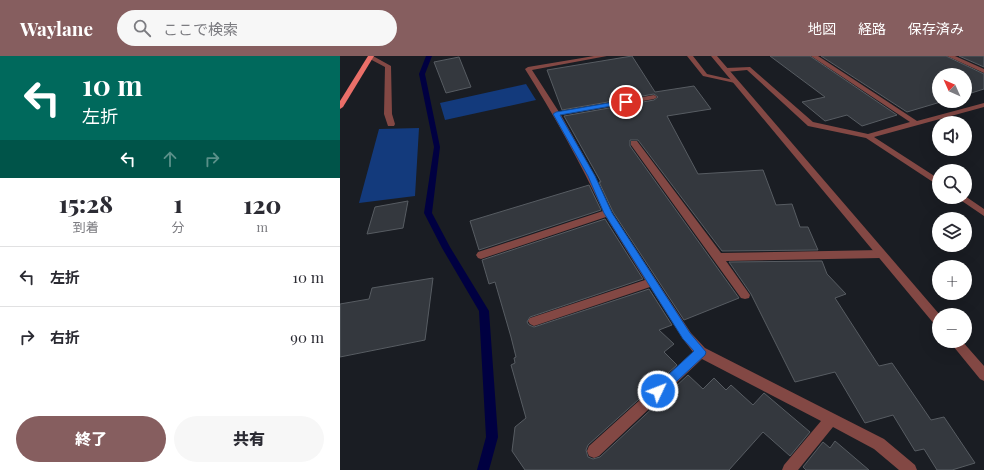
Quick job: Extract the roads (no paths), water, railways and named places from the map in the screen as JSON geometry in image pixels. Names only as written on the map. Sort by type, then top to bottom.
[{"type":"main road","points":[[340,107],[371,57]]},
{"type":"street","points":[[604,56],[528,69],[556,114],[591,176],[608,213],[686,336],[701,352],[879,444],[906,469]]},
{"type":"street","points":[[690,56],[705,75],[735,80]]},
{"type":"street","points":[[714,56],[932,314]]},
{"type":"street","points":[[814,56],[916,124]]},
{"type":"street","points":[[950,56],[984,71]]},
{"type":"street","points":[[371,57],[388,66],[388,114],[391,124]]},
{"type":"street","points":[[726,70],[748,68],[811,124],[868,136],[932,178]]},
{"type":"street","points":[[556,114],[654,97]]},
{"type":"street","points":[[868,136],[984,105]]},
{"type":"street","points":[[634,143],[745,295]]},
{"type":"street","points":[[970,204],[984,213]]},
{"type":"street","points":[[481,255],[608,213]]},
{"type":"street","points":[[718,257],[881,254]]},
{"type":"street","points":[[534,322],[652,282]]},
{"type":"street","points":[[961,348],[984,375]]},
{"type":"street","points":[[594,451],[701,352]]},
{"type":"street","points":[[789,470],[831,419]]},
{"type":"waterway","points":[[429,56],[422,74],[437,147],[428,213],[446,248],[484,311],[492,437],[483,470]]}]
